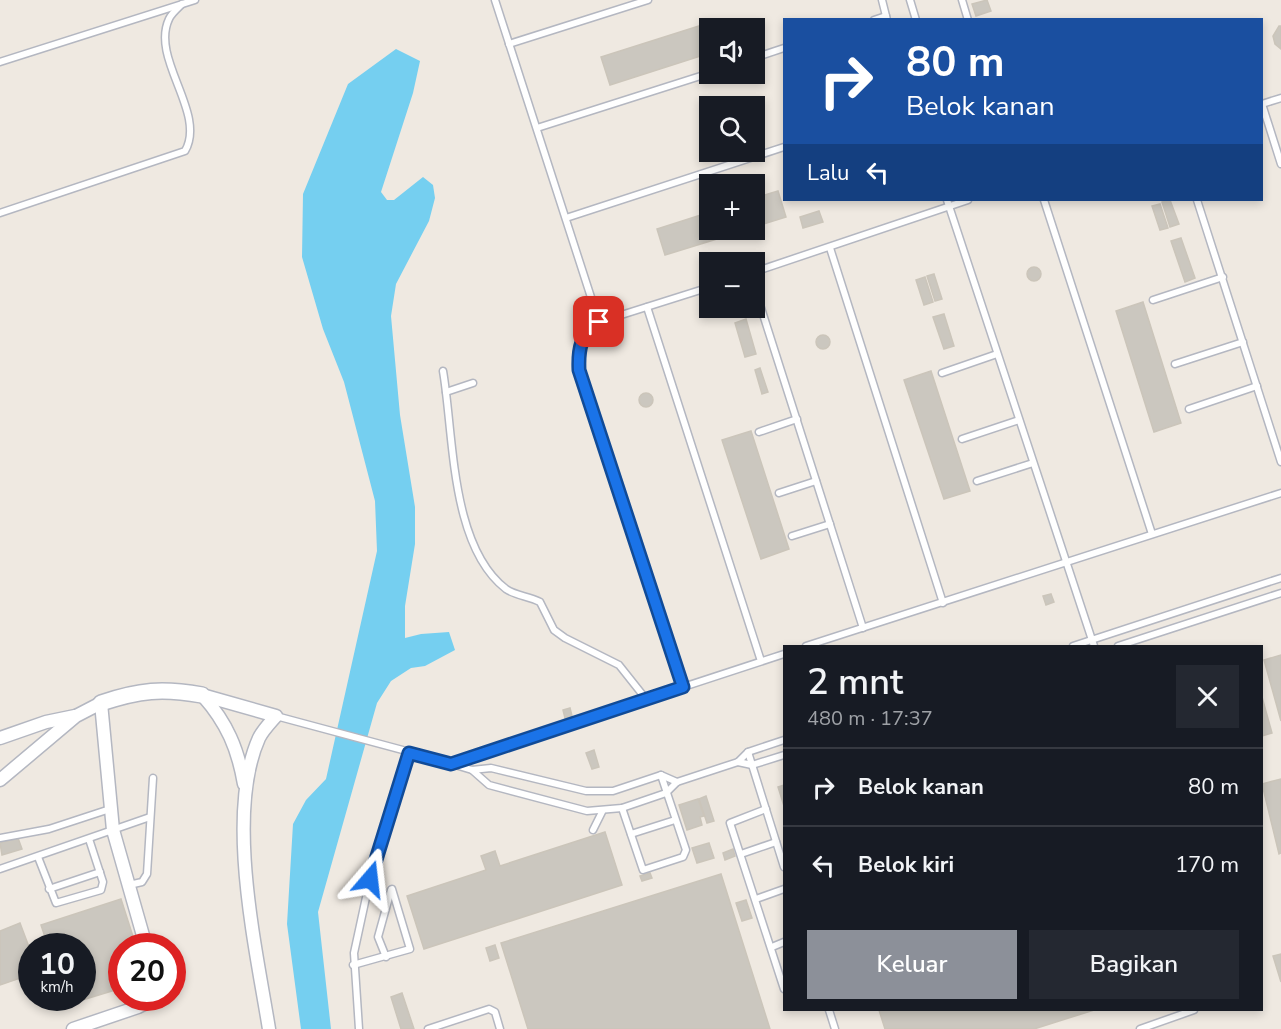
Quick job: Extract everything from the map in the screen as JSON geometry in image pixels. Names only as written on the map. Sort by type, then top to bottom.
[{"type":"street","points":[[0,780],[76,716],[101,703],[129,693],[152,690],[202,695],[276,716],[260,736],[246,791],[243,815],[250,898],[269,1029]]},
{"type":"street","points":[[202,695],[228,729],[237,748],[246,791]]},
{"type":"street","points":[[101,703],[113,830],[142,933]]},
{"type":"street","points":[[0,738],[46,722],[76,716]]},
{"type":"street","points":[[75,1029],[127,1011]]},
{"type":"lane","points":[[0,62],[195,0]]},
{"type":"lane","points":[[495,0],[599,322]]},
{"type":"lane","points":[[509,44],[648,0]]},
{"type":"lane","points":[[886,18],[882,1],[890,0]]},
{"type":"lane","points":[[910,0],[915,18]]},
{"type":"lane","points":[[962,0],[967,18]]},
{"type":"lane","points":[[0,213],[185,151],[191,141],[190,122],[169,57],[166,36],[169,19],[182,4]]},
{"type":"lane","points":[[765,54],[783,48]]},
{"type":"lane","points":[[537,128],[699,76]]},
{"type":"lane","points":[[1263,104],[1281,98]]},
{"type":"lane","points":[[1263,107],[1281,164]]},
{"type":"lane","points":[[566,218],[783,147]]},
{"type":"lane","points":[[1044,201],[1152,534]]},
{"type":"lane","points":[[1197,201],[1281,462]]},
{"type":"lane","points":[[765,269],[830,248],[948,203],[1094,644],[1281,578]]},
{"type":"lane","points":[[830,248],[943,603]]},
{"type":"lane","points":[[1153,300],[1223,277]]},
{"type":"lane","points":[[683,687],[579,370],[581,340],[590,328],[599,322],[699,290]]},
{"type":"lane","points":[[647,307],[761,661]]},
{"type":"lane","points":[[764,318],[863,628]]},
{"type":"lane","points":[[1175,364],[1243,342]]},
{"type":"lane","points":[[942,373],[997,354]]},
{"type":"lane","points":[[442,371],[466,525],[491,573],[508,590],[540,602],[554,630],[565,638],[619,665],[646,699]]},
{"type":"lane","points":[[446,392],[473,383]]},
{"type":"lane","points":[[1189,409],[1257,386]]},
{"type":"lane","points":[[759,432],[797,419]]},
{"type":"lane","points":[[962,439],[1019,420]]},
{"type":"lane","points":[[977,481],[1033,463]]},
{"type":"lane","points":[[779,493],[816,481]]},
{"type":"lane","points":[[809,645],[1281,493]]},
{"type":"lane","points":[[792,536],[830,524]]},
{"type":"lane","points":[[1121,645],[1281,593]]},
{"type":"lane","points":[[451,764],[783,654]]},
{"type":"lane","points":[[276,716],[472,770],[491,768],[586,791],[613,791],[661,775],[677,782]]},
{"type":"lane","points":[[472,770],[489,785],[587,811],[602,812],[622,808],[666,793],[677,782],[738,762],[748,752],[783,740]]},
{"type":"lane","points":[[748,752],[783,864]]},
{"type":"lane","points":[[359,1029],[353,965],[370,879],[409,753]]},
{"type":"lane","points":[[738,762],[752,765],[783,755]]},
{"type":"lane","points":[[622,808],[643,870],[686,854],[661,775]]},
{"type":"lane","points":[[129,886],[146,878],[153,778]]},
{"type":"lane","points":[[0,838],[49,829],[110,809]]},
{"type":"lane","points":[[766,809],[731,821],[783,985]]},
{"type":"lane","points":[[592,830],[602,812]]},
{"type":"lane","points":[[0,869],[150,817]]},
{"type":"lane","points":[[631,834],[675,820]]},
{"type":"lane","points":[[38,857],[53,900],[60,904],[101,890],[103,882],[89,839]]},
{"type":"lane","points":[[741,854],[776,842]]},
{"type":"lane","points":[[49,889],[100,872]]},
{"type":"lane","points":[[353,965],[386,957],[410,949],[392,889],[378,937],[386,957]]},
{"type":"lane","points":[[756,899],[783,889]]},
{"type":"lane","points":[[772,946],[783,942]]},
{"type":"lane","points":[[428,1029],[489,1009],[495,1012],[500,1029]]},
{"type":"lane","points":[[829,1011],[836,1029]]},
{"type":"lane","points":[[1140,1029],[1191,1011]]},
{"type":"water","points":[[396,49],[420,61],[413,93],[381,192],[387,200],[394,200],[423,177],[433,185],[435,198],[429,221],[396,284],[391,316],[400,415],[415,507],[415,544],[405,606],[405,638],[421,634],[449,632],[455,650],[425,666],[411,668],[391,681],[377,703],[318,912],[331,1029],[301,1029],[287,924],[293,824],[306,800],[326,779],[377,551],[375,501],[344,382],[323,329],[302,257],[303,194],[348,84]]},
{"type":"building","points":[[987,0],[991,11],[976,16],[972,4]]},
{"type":"building","points":[[699,26],[699,57],[610,85],[601,57]]},
{"type":"building","points":[[1281,26],[1281,49],[1275,44],[1273,36]]},
{"type":"building","points":[[778,191],[786,217],[765,224],[765,195]]},
{"type":"building","points":[[1170,201],[1179,224],[1170,227],[1162,202]]},
{"type":"building","points":[[1160,204],[1168,228],[1160,230],[1152,206]]},
{"type":"building","points":[[819,211],[823,222],[803,228],[800,217]]},
{"type":"building","points":[[699,216],[699,240],[714,240],[665,255],[657,229]]},
{"type":"building","points":[[1181,238],[1195,278],[1185,282],[1171,241]]},
{"type":"building","points":[[1031,267],[1037,267],[1041,274],[1037,281],[1031,281],[1027,277],[1027,271]]},
{"type":"building","points":[[934,274],[942,299],[935,301],[927,276]]},
{"type":"building","points":[[925,277],[933,302],[924,305],[916,280]]},
{"type":"building","points":[[1143,302],[1181,423],[1154,432],[1116,311]]},
{"type":"building","points":[[944,314],[954,346],[944,349],[933,317]]},
{"type":"building","points":[[746,319],[756,354],[745,357],[735,323]]},
{"type":"building","points":[[820,335],[826,335],[830,342],[826,349],[820,349],[816,345],[816,339]]},
{"type":"building","points":[[760,368],[768,392],[762,394],[755,370]]},
{"type":"building","points":[[931,371],[970,491],[944,499],[904,380]]},
{"type":"building","points":[[643,393],[649,393],[653,400],[649,407],[643,407],[639,403],[639,397]]},
{"type":"building","points":[[751,431],[789,549],[761,559],[722,440]]},
{"type":"building","points":[[1051,594],[1054,602],[1046,605],[1043,596]]},
{"type":"building","points":[[1281,655],[1281,721],[1264,660]]},
{"type":"building","points":[[1263,701],[1272,733],[1263,736]]},
{"type":"building","points":[[570,708],[572,716],[565,718],[563,710]]},
{"type":"building","points":[[594,750],[599,767],[592,769],[586,753]]},
{"type":"building","points":[[1281,779],[1281,853],[1279,854],[1263,788],[1263,784]]},
{"type":"building","points":[[783,785],[783,803],[778,787]]},
{"type":"building","points":[[706,796],[714,821],[707,823],[699,799]]},
{"type":"building","points":[[698,799],[704,816],[700,817],[702,825],[687,830],[679,805]]},
{"type":"building","points":[[605,832],[622,885],[424,949],[407,896],[486,870],[481,856],[495,851],[500,866]]},
{"type":"building","points":[[18,838],[22,849],[2,855],[0,843]]},
{"type":"building","points":[[709,843],[714,858],[697,863],[692,848]]},
{"type":"building","points":[[733,849],[735,856],[725,860],[723,853]]},
{"type":"building","points":[[650,873],[652,878],[642,881],[640,876]]},
{"type":"building","points":[[721,874],[770,1029],[528,1029],[501,943]]},
{"type":"building","points":[[121,899],[132,933],[108,933],[108,992],[96,996],[96,933],[44,933],[41,925]]},
{"type":"building","points":[[746,900],[752,918],[742,921],[736,903]]},
{"type":"building","points":[[20,923],[24,933],[18,933],[18,979],[0,985],[0,931]]},
{"type":"building","points":[[495,945],[499,958],[490,961],[486,948]]},
{"type":"building","points":[[1281,954],[1281,982],[1273,956]]},
{"type":"building","points":[[402,993],[414,1029],[401,1029],[391,997]]},
{"type":"building","points":[[879,1011],[1091,1011],[1034,1029],[885,1029]]},
{"type":"route","points":[[370,879],[409,753],[451,764],[683,687],[579,370],[581,340],[590,328],[599,322]]}]
